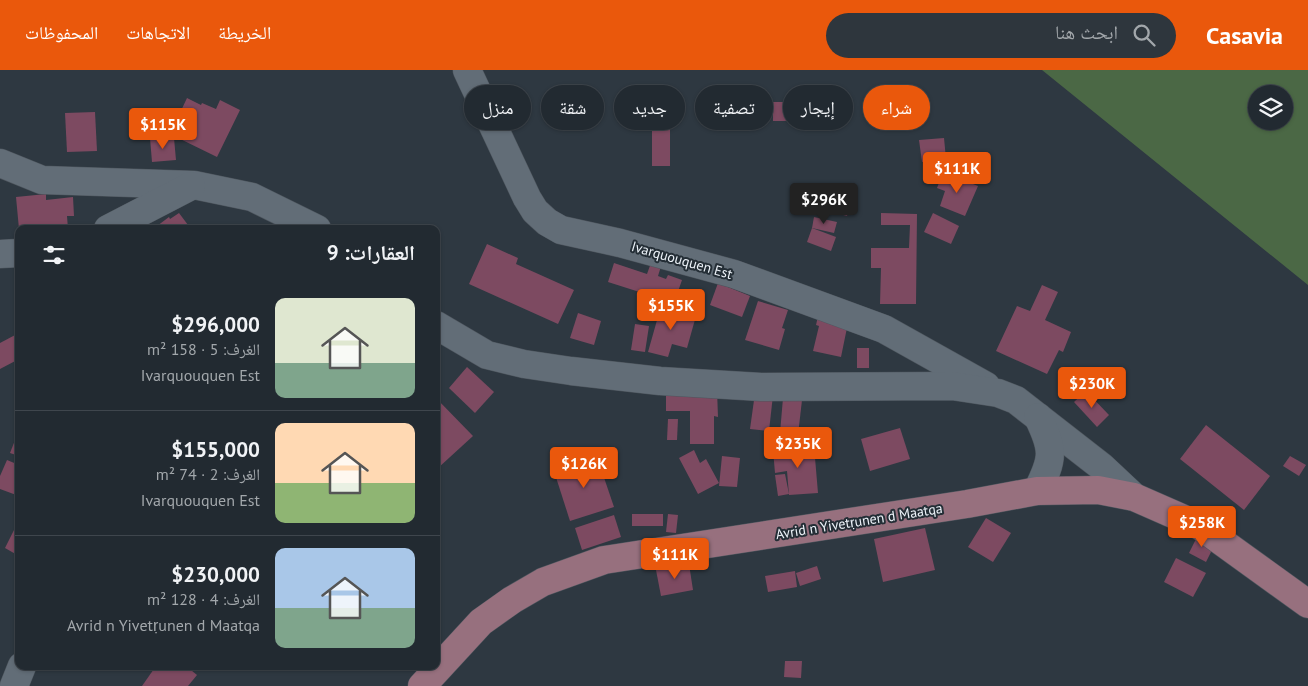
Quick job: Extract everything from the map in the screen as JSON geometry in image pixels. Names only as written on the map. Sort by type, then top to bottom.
[{"type":"main road","name":"Avrid n Yivetṛunen d Maatqa","points":[[440,665],[481,622],[512,600],[543,582],[604,560],[966,504],[1037,491],[1098,490],[1134,497],[1200,526],[1308,604]]},
{"type":"main road","name":"Avrid n Yivetṛunen d Maatqa","points":[[422,686],[435,670]]},
{"type":"street","name":"Ivarquouquen Est","points":[[467,70],[527,198],[547,222],[561,230],[620,242],[734,274],[884,329],[998,393]]},
{"type":"street","points":[[0,163],[42,180],[194,185],[252,197],[309,225]]},
{"type":"street","points":[[116,225],[194,185]]},
{"type":"street","points":[[0,254],[15,253]]},
{"type":"street","points":[[440,327],[487,354],[524,364],[571,371],[660,381],[761,387],[952,386],[998,393],[1016,400],[1102,467],[1134,497]]},
{"type":"street","points":[[1037,491],[1049,467],[1049,440],[1038,417]]},
{"type":"street","points":[[14,686],[20,670]]},
{"type":"green space","points":[[1042,70],[1308,70],[1308,285]]},
{"type":"building","points":[[187,98],[201,105],[202,103],[216,109],[220,100],[240,110],[217,157],[170,134]]},
{"type":"building","points":[[773,102],[783,102],[783,121],[773,121]]},
{"type":"building","points":[[95,112],[97,151],[67,152],[65,113]]},
{"type":"building","points":[[652,130],[670,130],[670,166],[652,166]]},
{"type":"building","points":[[160,137],[160,140],[174,138],[176,160],[152,162],[150,138]]},
{"type":"building","points":[[944,138],[946,159],[922,162],[919,140]]},
{"type":"building","points":[[943,172],[978,186],[965,216],[940,206],[945,191],[937,188]]},
{"type":"building","points":[[46,194],[46,200],[73,197],[74,216],[67,216],[68,225],[19,225],[16,197]]},
{"type":"building","points":[[820,194],[832,199],[826,215],[813,211]]},
{"type":"building","points":[[836,197],[851,201],[847,216],[832,212]]},
{"type":"building","points":[[179,213],[188,225],[158,225],[169,217],[170,219]]},
{"type":"building","points":[[881,213],[917,214],[916,304],[880,304],[881,268],[871,268],[871,248],[909,248],[910,225],[881,225]]},
{"type":"building","points":[[933,213],[959,226],[951,244],[924,232]]},
{"type":"building","points":[[814,217],[837,222],[834,233],[812,228]]},
{"type":"building","points":[[812,228],[836,237],[831,251],[807,242]]},
{"type":"building","points":[[487,244],[518,258],[516,264],[574,290],[558,324],[469,284]]},
{"type":"building","points":[[652,260],[662,263],[658,276],[666,279],[668,275],[682,280],[674,303],[608,282],[614,263],[647,274]]},
{"type":"building","points":[[718,283],[750,296],[742,317],[710,305]]},
{"type":"building","points":[[1042,285],[1058,292],[1045,320],[1071,332],[1063,352],[1059,350],[1047,374],[996,351],[1017,306],[1030,311]]},
{"type":"building","points":[[758,301],[788,310],[782,328],[785,329],[779,350],[745,340]]},
{"type":"building","points":[[661,306],[696,316],[687,348],[672,344],[668,357],[648,352]]},
{"type":"building","points":[[819,312],[849,318],[841,357],[813,351],[819,326],[816,325]]},
{"type":"building","points":[[578,313],[601,321],[594,345],[570,338]]},
{"type":"building","points":[[635,324],[649,326],[645,352],[631,350]]},
{"type":"building","points":[[15,335],[15,361],[0,369],[0,343]]},
{"type":"building","points":[[857,348],[869,348],[869,368],[857,368]]},
{"type":"building","points":[[467,367],[494,392],[475,413],[449,388]]},
{"type":"building","points":[[717,390],[718,417],[714,416],[714,444],[690,444],[690,411],[666,411],[666,391]]},
{"type":"building","points":[[1086,391],[1109,415],[1097,427],[1074,402]]},
{"type":"building","points":[[755,393],[773,395],[769,431],[750,429]]},
{"type":"building","points":[[783,398],[802,400],[798,435],[780,433]]},
{"type":"building","points":[[440,402],[473,436],[440,466]]},
{"type":"building","points":[[668,419],[678,419],[677,440],[667,440]]},
{"type":"building","points":[[1206,425],[1270,476],[1244,510],[1180,459]]},
{"type":"building","points":[[900,428],[910,459],[870,471],[861,439]]},
{"type":"building","points":[[15,440],[15,455],[10,453]]},
{"type":"building","points":[[814,446],[818,493],[789,495],[787,471],[775,473],[773,450]]},
{"type":"building","points":[[694,450],[700,463],[706,459],[719,483],[698,494],[679,458]]},
{"type":"building","points":[[722,456],[740,458],[737,487],[719,486]]},
{"type":"building","points":[[1290,456],[1306,465],[1299,476],[1283,466]]},
{"type":"building","points":[[597,457],[614,507],[570,521],[554,471]]},
{"type":"building","points":[[7,460],[15,463],[15,495],[0,489],[0,476]]},
{"type":"building","points":[[785,474],[789,494],[778,496],[775,475]]},
{"type":"building","points":[[632,514],[663,514],[663,526],[632,526]]},
{"type":"building","points":[[668,514],[678,515],[676,533],[666,532]]},
{"type":"building","points":[[614,515],[621,537],[582,550],[575,528]]},
{"type":"building","points":[[986,518],[1011,533],[993,562],[968,547]]},
{"type":"building","points":[[925,528],[935,570],[883,582],[874,539]]},
{"type":"building","points":[[14,530],[15,530],[15,554],[5,548]]},
{"type":"building","points":[[1198,535],[1215,544],[1206,562],[1189,553]]},
{"type":"building","points":[[1176,558],[1206,573],[1193,597],[1164,582]]},
{"type":"building","points":[[689,564],[693,590],[661,596],[656,570]]},
{"type":"building","points":[[817,566],[821,579],[800,586],[796,573]]},
{"type":"building","points":[[795,571],[797,587],[768,592],[765,576]]},
{"type":"building","points":[[785,661],[802,661],[801,678],[784,677]]},
{"type":"building","points":[[153,670],[191,670],[197,675],[188,686],[142,686]]}]
